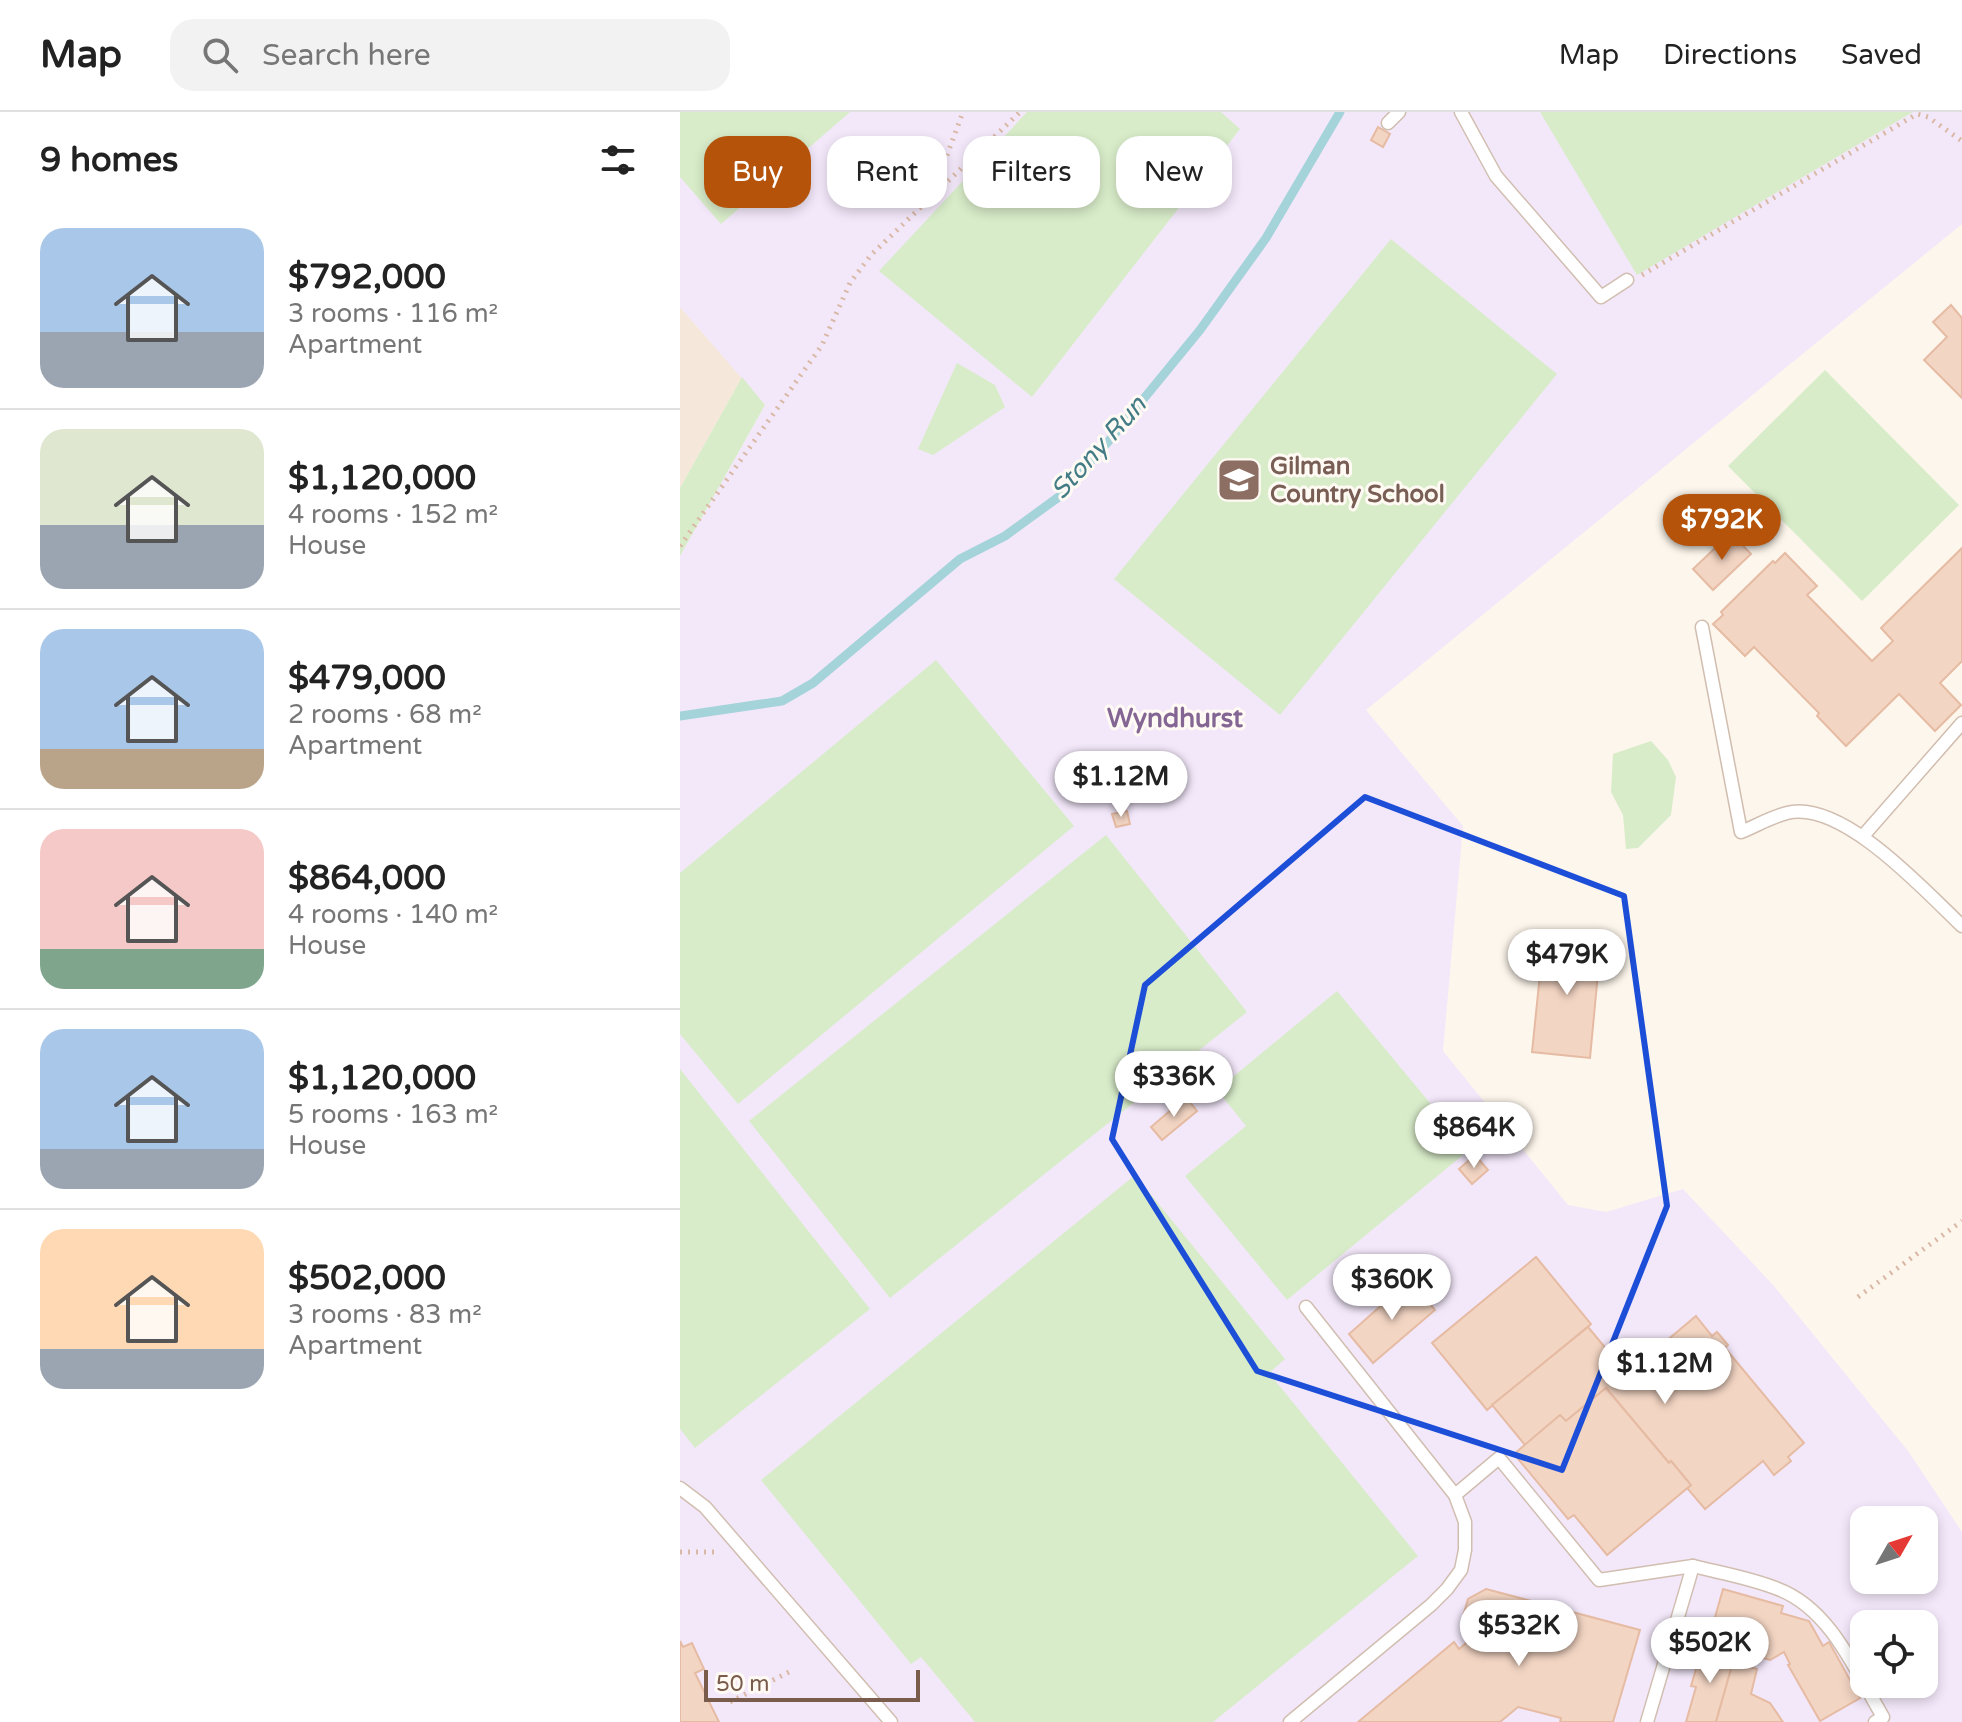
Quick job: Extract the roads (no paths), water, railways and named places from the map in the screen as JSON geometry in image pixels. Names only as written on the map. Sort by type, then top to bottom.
[{"type":"lane","points":[[1388,123],[1399,112]]},
{"type":"lane","points":[[1461,112],[1496,176],[1601,297],[1627,280]]},
{"type":"lane","points":[[1702,627],[1741,832],[1789,812],[1824,816],[1863,836],[1962,926]]},
{"type":"lane","points":[[1863,836],[1962,723]]},
{"type":"lane","points":[[1290,1722],[1431,1605],[1461,1570],[1465,1550],[1465,1522],[1455,1495],[1306,1307]]},
{"type":"lane","points":[[1455,1495],[1499,1458],[1599,1580],[1693,1566],[1778,1589],[1805,1603],[1838,1641],[1883,1717],[1875,1722]]},
{"type":"lane","points":[[680,1488],[705,1507],[891,1722]]},
{"type":"lane","points":[[1647,1722],[1693,1566]]},
{"type":"waterway","name":"Stony Run","points":[[680,716],[782,701],[813,683],[960,559],[1005,536],[1060,496],[1200,330],[1266,238],[1340,112]]},
{"type":"place","name":"Gilman Country School","points":[[1239,480]]},
{"type":"district","name":"Wyndhurst","points":[[1175,718]]}]
